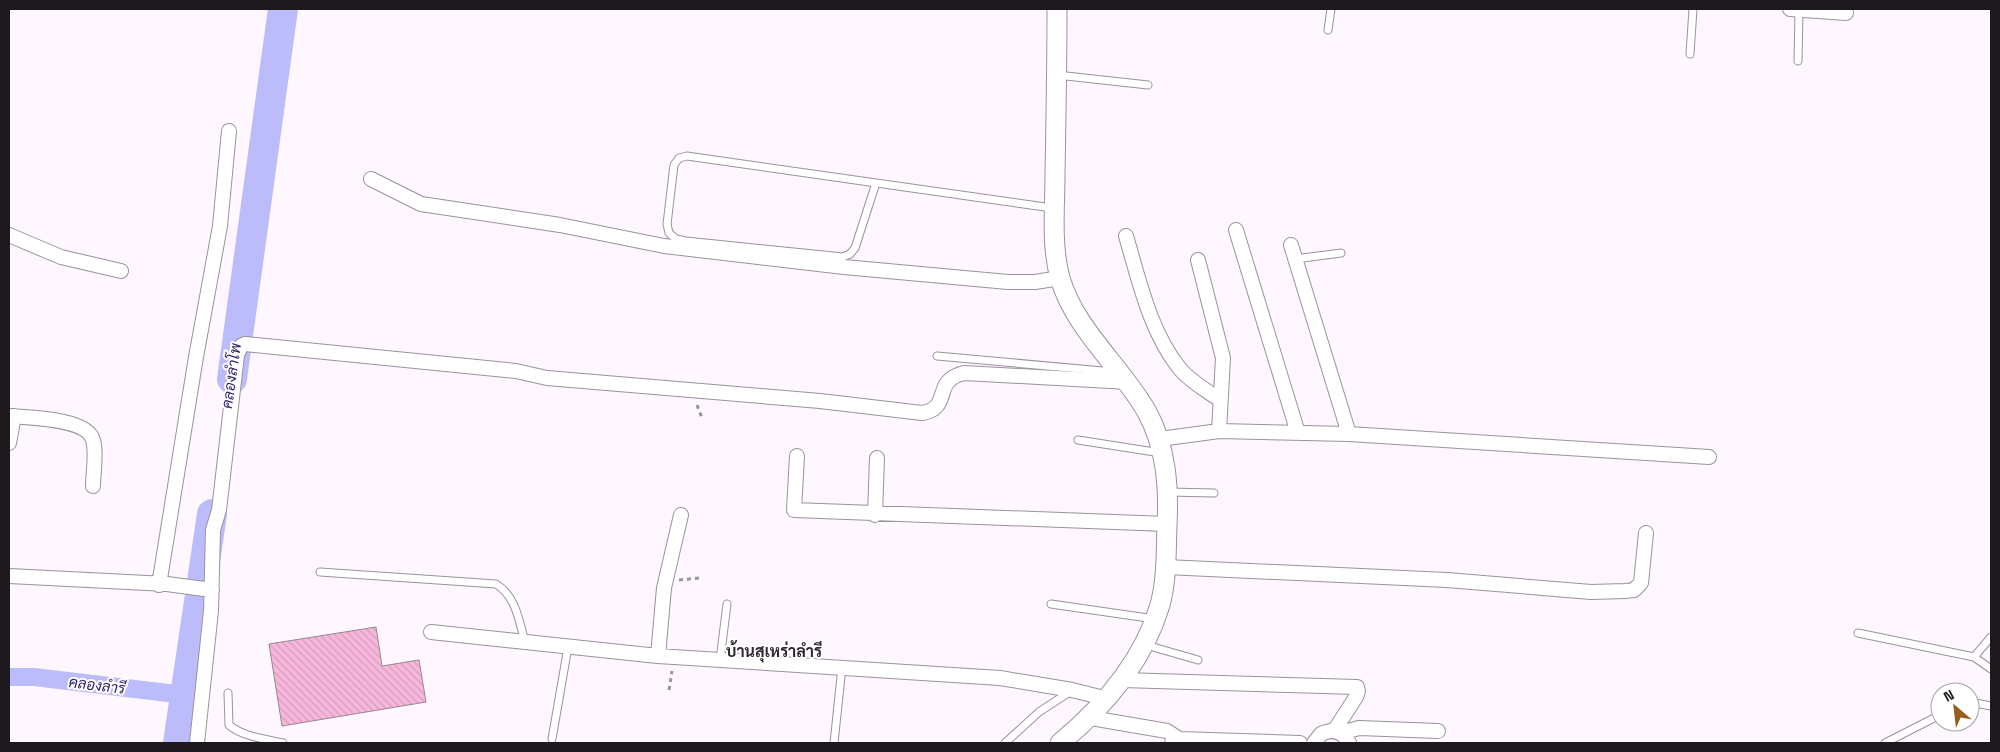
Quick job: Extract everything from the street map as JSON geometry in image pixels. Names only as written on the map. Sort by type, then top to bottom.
[{"type":"street","points":[[1057,9],[1054,239],[1060,278],[1080,320],[1124,377],[1162,446],[1167,492],[1166,568],[1160,604],[1145,644],[1108,699],[1091,718],[1060,743]]},
{"type":"street","points":[[1794,9],[1846,14]]},
{"type":"street","points":[[163,585],[196,357],[220,226],[229,131]]},
{"type":"street","points":[[371,179],[421,204],[560,225],[664,246],[844,268],[1014,282],[1035,282],[1060,278]]},
{"type":"street","points":[[1236,230],[1298,433]]},
{"type":"street","points":[[9,235],[61,257],[122,271]]},
{"type":"street","points":[[1126,236],[1142,292],[1165,344],[1180,368],[1220,400]]},
{"type":"street","points":[[1291,245],[1349,434]]},
{"type":"street","points":[[1198,260],[1223,358],[1219,431]]},
{"type":"street","points":[[197,743],[213,530],[219,510],[238,355],[241,346],[245,344],[516,370],[547,378],[820,401],[922,413],[932,411],[938,405],[946,383],[953,376],[964,373],[1124,377]]},
{"type":"street","points":[[9,443],[11,416],[79,425],[90,431],[94,441],[93,486]]},
{"type":"street","points":[[1162,446],[1219,431],[1349,434],[1709,457]]},
{"type":"street","points":[[797,456],[794,510],[875,515],[1167,524]]},
{"type":"street","points":[[875,515],[877,458]]},
{"type":"street","points":[[658,656],[664,588],[681,515]]},
{"type":"street","points":[[1166,568],[1447,580],[1591,592],[1625,591],[1634,590],[1641,583],[1646,533]]},
{"type":"street","points":[[9,576],[210,589]]},
{"type":"street","points":[[431,632],[658,656],[1000,678],[1072,690],[1108,699]]},
{"type":"street","points":[[1122,680],[1357,687],[1358,691],[1341,735]]},
{"type":"street","points":[[1091,718],[1167,731],[1174,741],[1300,743]]},
{"type":"street","points":[[1314,743],[1321,734],[1341,735],[1359,728],[1438,731]]},
{"type":"lane","points":[[1328,30],[1331,9]]},
{"type":"lane","points":[[1690,54],[1693,9]]},
{"type":"lane","points":[[1794,9],[1798,61]]},
{"type":"lane","points":[[1056,75],[1148,85]]},
{"type":"lane","points":[[876,183],[855,248],[850,254],[842,257],[676,239],[669,233],[668,224],[674,165],[678,158],[688,156],[876,183],[1055,209]]},
{"type":"lane","points":[[1295,259],[1341,253]]},
{"type":"lane","points":[[937,356],[1124,377]]},
{"type":"lane","points":[[1078,440],[1162,446]]},
{"type":"lane","points":[[1167,492],[1214,493]]},
{"type":"lane","points":[[320,572],[496,584],[505,589],[512,600],[525,642]]},
{"type":"lane","points":[[720,660],[727,604]]},
{"type":"lane","points":[[1052,604],[1155,619]]},
{"type":"lane","points":[[1858,633],[1974,657],[1991,669]]},
{"type":"lane","points":[[1974,657],[1991,637]]},
{"type":"lane","points":[[1145,644],[1198,660]]},
{"type":"lane","points":[[552,739],[568,647]]},
{"type":"lane","points":[[834,743],[842,667]]},
{"type":"lane","points":[[1005,743],[1039,712],[1072,690]]},
{"type":"lane","points":[[228,693],[229,725],[240,733],[283,743]]},
{"type":"lane","points":[[1885,743],[1930,720]]},
{"type":"building","points":[[376,627],[382,666],[419,660],[426,702],[282,726],[269,644]]},
{"type":"waterway","name":"คลองลำโพ","points":[[232,379],[283,9]]},
{"type":"waterway","name":"คลองลำโพ","points":[[178,743],[212,514]]},
{"type":"waterway","name":"คลองลำรี","points":[[9,677],[34,677],[185,695]]},
{"type":"district","name":"บ้านสุเหร่าลำรี","points":[[774,651]]}]
